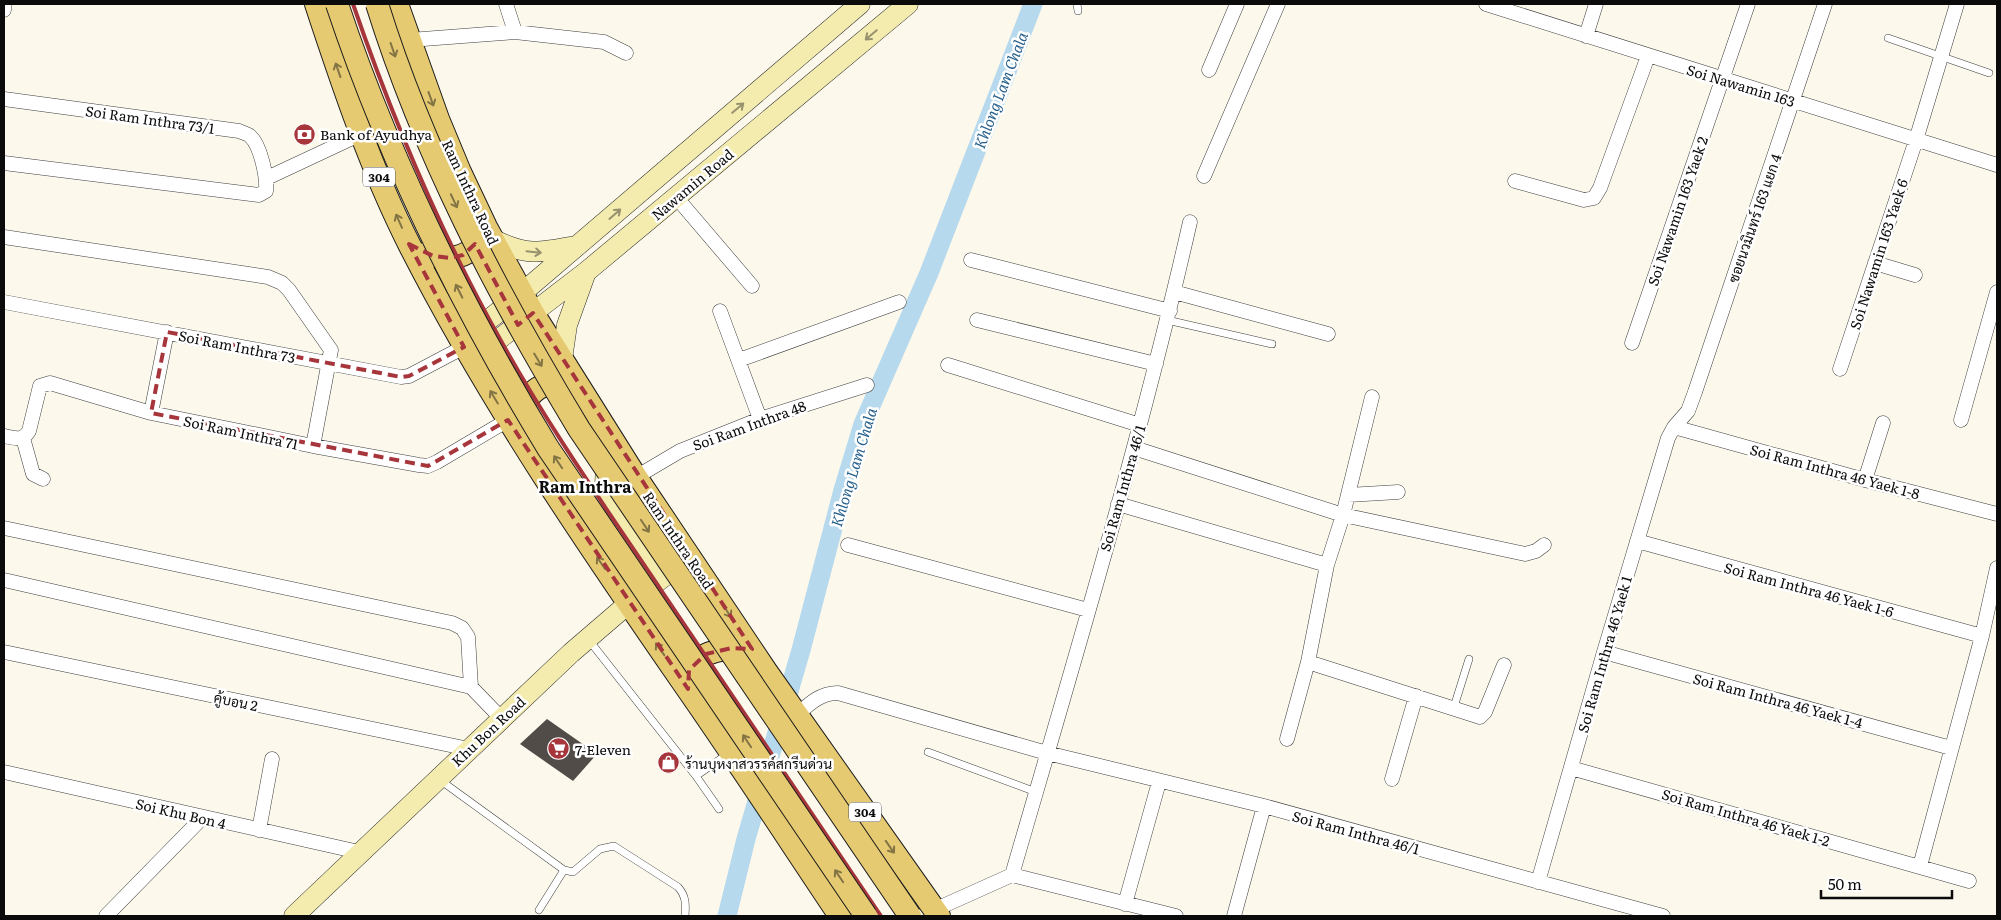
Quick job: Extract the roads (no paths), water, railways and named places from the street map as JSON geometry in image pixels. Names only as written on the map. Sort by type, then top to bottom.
[{"type":"main road","name":"304","points":[[316,4],[362,134],[409,244],[466,350],[513,427],[628,604],[688,689],[840,916]]},
{"type":"main road","name":"304","points":[[337,4],[375,110],[399,166],[457,288],[503,374],[548,448],[866,916]]},
{"type":"main road","name":"Ram Inthra Road","points":[[378,4],[422,127],[453,201],[532,351],[579,430],[910,916]]},
{"type":"main road","name":"Ram Inthra Road","points":[[397,4],[438,119],[489,233],[533,313],[636,476],[766,671],[937,913]]},
{"type":"main road","name":"Nawamin Road","points":[[466,350],[522,293],[860,4]]},
{"type":"main road","name":"Nawamin Road","points":[[466,350],[533,313],[586,272],[908,4]]},
{"type":"main road","points":[[409,244],[433,256],[450,258],[463,255],[489,233],[509,247],[540,253],[578,246]]},
{"type":"main road","points":[[562,359],[567,325],[586,272]]},
{"type":"main road","points":[[513,427],[526,400],[536,388],[551,384],[572,388],[585,394]]},
{"type":"main road","points":[[609,432],[604,473],[605,486],[610,499],[654,570],[653,584]]},
{"type":"main road","name":"Khu Bon Road","points":[[294,916],[501,718],[628,604],[690,556]]},
{"type":"main road","points":[[688,689],[689,670],[706,654],[716,650],[732,648],[752,649]]},
{"type":"street","points":[[4,4],[4,10]]},
{"type":"street","points":[[506,4],[515,32]]},
{"type":"street","points":[[1209,70],[1237,4]]},
{"type":"street","points":[[1204,176],[1278,4]]},
{"type":"street","name":"Soi Nawamin 163","points":[[1486,4],[1997,165]]},
{"type":"street","points":[[1586,36],[1596,4]]},
{"type":"street","name":"Soi Nawamin 163 Yaek 2","points":[[1632,343],[1748,4]]},
{"type":"street","name":"ซอยนวมินทร์ 163 แยก 4","points":[[1674,427],[1688,411],[1695,392],[1825,4]]},
{"type":"street","name":"Soi Nawamin 163 Yaek 6","points":[[1840,369],[1916,140],[1957,4]]},
{"type":"street","points":[[410,40],[515,32],[604,42],[626,53]]},
{"type":"street","points":[[1515,181],[1584,200],[1594,198],[1600,188],[1648,56]]},
{"type":"street","name":"Soi Ram Inthra 73/1","points":[[4,100],[240,131],[250,136],[256,144],[267,178]]},
{"type":"street","points":[[4,162],[259,196],[266,190],[267,178],[362,134]]},
{"type":"street","points":[[676,198],[752,286]]},
{"type":"street","name":"Soi Ram Inthra 46/1","points":[[1047,753],[1134,448],[1190,222]]},
{"type":"street","points":[[4,237],[268,277],[282,283],[290,290],[331,350],[313,446]]},
{"type":"street","points":[[971,260],[1168,315]]},
{"type":"street","points":[[1876,263],[1915,275]]},
{"type":"street","points":[[1174,292],[1328,334]]},
{"type":"street","points":[[1961,420],[1997,292]]},
{"type":"street","name":"Soi Ram Inthra 73","points":[[4,302],[401,377],[409,376],[466,350]]},
{"type":"street","points":[[738,360],[899,302]]},
{"type":"street","points":[[720,312],[760,419]]},
{"type":"street","points":[[977,320],[1156,364]]},
{"type":"street","points":[[151,413],[166,332]]},
{"type":"street","points":[[948,365],[1140,425]]},
{"type":"street","name":"Soi Ram Inthra 71","points":[[23,438],[29,431],[40,386],[50,383],[151,413],[313,446],[428,466],[513,427]]},
{"type":"street","name":"Soi Ram Inthra 48","points":[[636,476],[680,452],[760,419],[867,385]]},
{"type":"street","points":[[1286,739],[1308,662],[1327,565],[1343,515],[1372,397]]},
{"type":"street","points":[[1866,480],[1882,423]]},
{"type":"street","name":"Soi Ram Inthra 46 Yaek 1-8","points":[[1674,427],[1997,514]]},
{"type":"street","name":"Soi Ram Inthra 46 Yaek 1","points":[[1538,882],[1637,541],[1668,438],[1674,427]]},
{"type":"street","points":[[4,436],[23,438],[33,474],[43,479]]},
{"type":"street","points":[[1134,448],[1343,515],[1525,554],[1536,551],[1544,545]]},
{"type":"street","points":[[1348,495],[1398,492]]},
{"type":"street","points":[[1118,504],[1327,565]]},
{"type":"street","points":[[4,528],[452,623],[462,628],[468,637],[471,687]]},
{"type":"street","name":"Soi Ram Inthra 46 Yaek 1-6","points":[[1637,541],[1982,636]]},
{"type":"street","points":[[848,545],[1088,610]]},
{"type":"street","points":[[1920,866],[1982,636],[1997,568]]},
{"type":"street","points":[[4,580],[471,687],[501,718]]},
{"type":"street","name":"คู้บอน 2","points":[[4,652],[469,749]]},
{"type":"street","name":"Soi Ram Inthra 46 Yaek 1-4","points":[[1604,652],[1952,748]]},
{"type":"street","points":[[1308,662],[1480,718],[1486,712],[1504,665]]},
{"type":"street","name":"Soi Ram Inthra 46/1","points":[[794,711],[829,693],[838,693],[1047,753],[1159,782],[1264,806],[1663,916]]},
{"type":"street","points":[[1392,779],[1416,696]]},
{"type":"street","points":[[1012,875],[1047,753]]},
{"type":"street","points":[[259,830],[272,759]]},
{"type":"street","name":"Soi Ram Inthra 46 Yaek 1-2","points":[[1571,768],[1969,881]]},
{"type":"street","name":"Soi Khu Bon 4","points":[[4,772],[359,852]]},
{"type":"street","points":[[1125,904],[1159,782]]},
{"type":"street","points":[[1234,916],[1264,806]]},
{"type":"street","points":[[106,916],[202,818]]},
{"type":"street","points":[[937,913],[1012,875],[1176,916]]},
{"type":"lane","points":[[1888,38],[1990,73]]},
{"type":"lane","points":[[1168,315],[1272,344]]},
{"type":"lane","points":[[588,639],[696,776],[719,809]]},
{"type":"lane","points":[[1453,710],[1469,659]]},
{"type":"lane","points":[[928,752],[1036,792]]},
{"type":"lane","points":[[696,776],[735,760]]},
{"type":"lane","points":[[438,778],[564,870],[573,872],[600,849],[614,846],[627,853],[678,887],[683,893],[686,902],[685,916]]},
{"type":"lane","points":[[539,910],[564,870]]},
{"type":"waterway","name":"Khlong Lam Chala","points":[[727,916],[746,839],[801,650],[843,490],[863,424],[929,273],[1033,4]]},
{"type":"railway","points":[[353,4],[384,90],[419,175],[457,258],[518,371],[599,497],[881,916]]},
{"type":"place","name":"Bank of Ayudhya","points":[[304,134]]},
{"type":"place","name":"7-Eleven","points":[[559,749]]},
{"type":"place","name":"ร้านบุหงาสวรรค์สกรีนด่วน","points":[[669,763]]},
{"type":"district","name":"Ram Inthra","points":[[585,486]]}]
